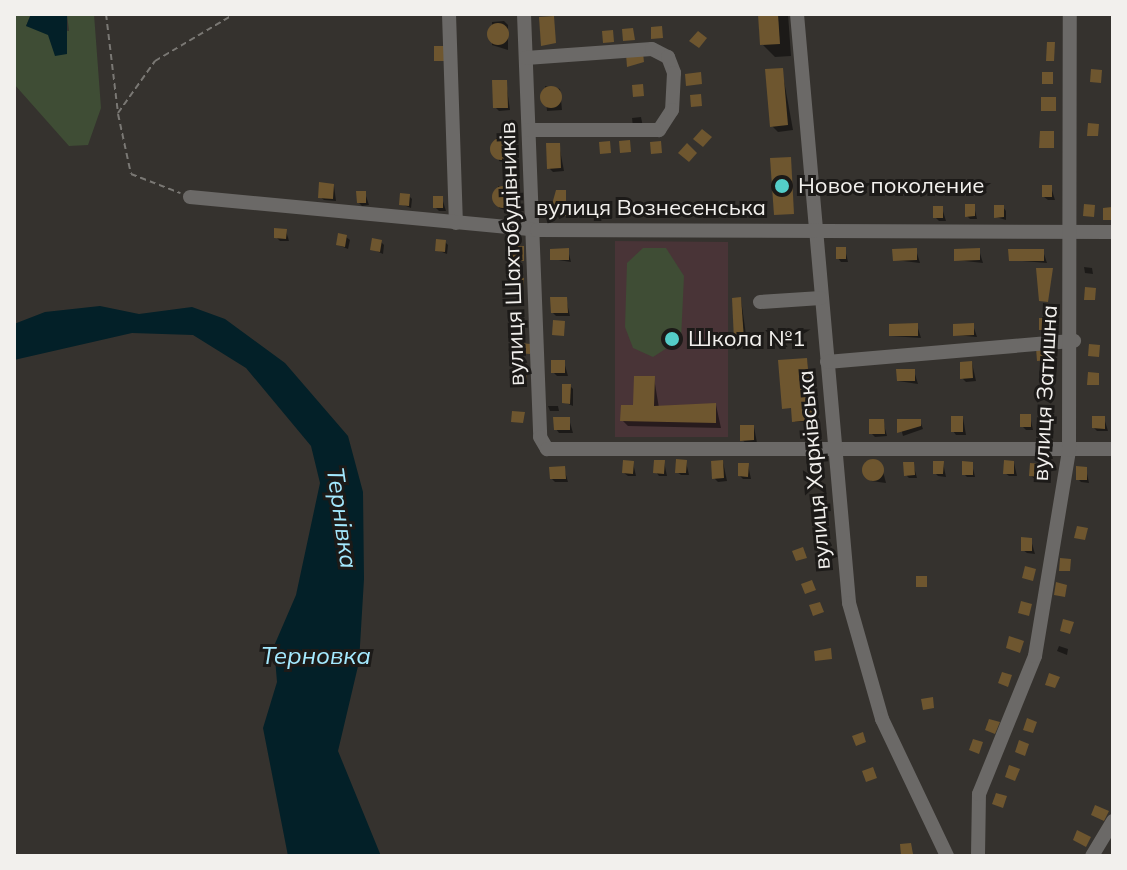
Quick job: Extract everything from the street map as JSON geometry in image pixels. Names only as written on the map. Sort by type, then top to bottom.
[{"type":"street","points":[[449,14],[456,223]]},
{"type":"street","name":"вулиця Шахтобудівників","points":[[524,14],[537,230],[543,444],[552,451],[834,452]]},
{"type":"street","name":"вулиця Харківська","points":[[797,14],[834,452],[862,661],[947,856]]},
{"type":"street","name":"вулиця Затишна","points":[[978,856],[979,794],[1035,656],[1069,450],[1074,341],[1070,14]]},
{"type":"street","points":[[526,58],[644,48],[668,57],[674,73],[672,110],[659,130],[529,130]]},
{"type":"street","name":"вулиця Вознесенська","points":[[190,197],[537,230],[1113,232]]},
{"type":"street","points":[[760,302],[821,298]]},
{"type":"street","points":[[827,362],[1074,341]]},
{"type":"street","points":[[834,452],[1113,449]]},
{"type":"street","points":[[1092,856],[1113,821]]},
{"type":"path","points":[[106,14],[118,113],[131,174],[190,197]]},
{"type":"path","points":[[118,113],[155,61],[234,14]]},
{"type":"shaded area","name":"Школа №1","points":[[615,241],[728,242],[728,437],[615,437]]},
{"type":"green space","points":[[14,14],[31,14],[26,26],[69,31],[67,14],[94,14],[101,108],[88,145],[69,146],[14,84]]},
{"type":"green space","points":[[643,248],[666,248],[684,276],[681,339],[653,357],[633,348],[625,327],[627,263]]},
{"type":"water","points":[[31,14],[67,14],[67,54],[55,56],[48,35],[26,26]]},
{"type":"water","name":"Терновка","points":[[100,306],[139,314],[192,307],[225,319],[285,363],[348,436],[363,492],[364,579],[359,662],[338,751],[381,856],[288,856],[263,728],[277,682],[274,646],[296,595],[320,483],[311,446],[246,368],[193,335],[132,333],[14,360],[14,324],[45,312]]},
{"type":"building","points":[[758,14],[778,14],[780,44],[760,45]]},
{"type":"building","points":[[554,16],[556,43],[541,46],[539,17]]},
{"type":"building","points":[[498,23],[506,26],[509,34],[506,42],[498,45],[490,42],[487,34],[490,26]]},
{"type":"building","points":[[662,26],[663,38],[651,39],[651,27]]},
{"type":"building","points":[[633,28],[635,40],[623,41],[622,29]]},
{"type":"building","points":[[613,30],[614,42],[603,43],[602,31]]},
{"type":"building","points":[[698,31],[707,38],[699,48],[689,41]]},
{"type":"building","points":[[1047,42],[1055,42],[1054,61],[1046,61]]},
{"type":"building","points":[[434,46],[444,46],[444,61],[434,61]]},
{"type":"building","points":[[643,53],[644,62],[627,67],[626,54]]},
{"type":"building","points":[[783,68],[788,125],[770,127],[765,69]]},
{"type":"building","points":[[1091,69],[1102,70],[1101,83],[1090,82]]},
{"type":"building","points":[[701,72],[702,84],[686,86],[685,74]]},
{"type":"building","points":[[1042,72],[1053,72],[1053,84],[1042,84]]},
{"type":"building","points":[[492,80],[507,80],[508,108],[493,108]]},
{"type":"building","points":[[643,84],[644,96],[633,97],[632,85]]},
{"type":"building","points":[[551,86],[559,89],[562,97],[559,105],[551,108],[543,105],[540,97],[543,89]]},
{"type":"building","points":[[701,94],[702,106],[691,107],[690,95]]},
{"type":"building","points":[[1041,97],[1056,97],[1056,111],[1041,111]]},
{"type":"building","points":[[1088,123],[1099,124],[1098,136],[1087,136]]},
{"type":"building","points":[[702,129],[712,137],[703,147],[693,139]]},
{"type":"building","points":[[1040,131],[1054,131],[1054,148],[1039,148]]},
{"type":"building","points":[[501,138],[509,141],[512,149],[509,157],[501,160],[493,157],[490,149],[493,141]]},
{"type":"building","points":[[630,140],[631,152],[620,153],[619,141]]},
{"type":"building","points":[[610,141],[611,153],[600,154],[599,142]]},
{"type":"building","points":[[661,141],[662,153],[651,154],[650,142]]},
{"type":"building","points":[[546,143],[560,143],[561,168],[547,169]]},
{"type":"building","points":[[687,143],[697,153],[689,162],[678,153]]},
{"type":"building","name":"Новое поколение","points":[[791,157],[794,214],[774,215],[770,158]]},
{"type":"building","points":[[319,182],[334,184],[333,199],[318,198]]},
{"type":"building","points":[[1042,185],[1052,185],[1052,197],[1042,197]]},
{"type":"building","points":[[503,186],[511,189],[514,197],[511,205],[503,208],[495,205],[492,197],[495,189]]},
{"type":"building","points":[[556,190],[566,190],[566,216],[549,215]]},
{"type":"building","points":[[356,191],[366,191],[366,203],[357,203]]},
{"type":"building","points":[[400,193],[410,194],[409,206],[399,205]]},
{"type":"building","points":[[433,196],[443,196],[443,208],[433,208]]},
{"type":"building","points":[[711,204],[723,204],[724,213],[712,214]]},
{"type":"building","points":[[965,204],[975,204],[975,216],[965,217]]},
{"type":"building","points":[[1084,204],[1095,205],[1094,217],[1083,216]]},
{"type":"building","points":[[653,205],[653,215],[641,215],[641,206]]},
{"type":"building","points":[[677,205],[678,214],[665,215],[665,206]]},
{"type":"building","points":[[994,205],[1004,205],[1004,217],[994,218]]},
{"type":"building","points":[[597,206],[609,206],[609,216],[597,216]]},
{"type":"building","points":[[933,206],[943,206],[943,218],[933,218]]},
{"type":"building","points":[[1112,207],[1113,220],[1103,220],[1103,208]]},
{"type":"building","points":[[274,228],[287,229],[286,239],[274,238]]},
{"type":"building","points":[[338,233],[347,235],[345,247],[336,245]]},
{"type":"building","points":[[372,238],[382,240],[380,252],[370,250]]},
{"type":"building","points":[[436,239],[446,240],[445,252],[435,251]]},
{"type":"building","points":[[512,246],[524,246],[524,261],[512,261]]},
{"type":"building","points":[[836,247],[846,247],[846,259],[836,259]]},
{"type":"building","points":[[569,248],[569,260],[550,260],[550,249]]},
{"type":"building","points":[[917,248],[917,260],[893,261],[892,249]]},
{"type":"building","points":[[980,248],[980,260],[954,261],[954,249]]},
{"type":"building","points":[[1008,249],[1044,249],[1044,261],[1009,261]]},
{"type":"building","points":[[1036,268],[1053,268],[1048,302],[1039,301]]},
{"type":"building","points":[[512,277],[524,278],[523,288],[511,287]]},
{"type":"building","points":[[1085,287],[1096,288],[1095,300],[1084,300]]},
{"type":"building","points":[[550,297],[567,297],[568,313],[551,313]]},
{"type":"building","points":[[741,297],[744,339],[734,340],[732,298]]},
{"type":"building","points":[[1039,318],[1051,318],[1050,330],[1039,330]]},
{"type":"building","points":[[553,320],[565,321],[564,336],[552,335]]},
{"type":"building","points":[[918,323],[918,336],[889,336],[889,324]]},
{"type":"building","points":[[974,323],[974,335],[953,336],[953,324]]},
{"type":"building","points":[[519,343],[531,344],[530,354],[518,353]]},
{"type":"building","points":[[1089,344],[1100,345],[1099,357],[1088,356]]},
{"type":"building","points":[[1036,348],[1051,348],[1051,360],[1037,361]]},
{"type":"building","points":[[807,358],[813,420],[792,422],[791,408],[782,409],[778,360]]},
{"type":"building","points":[[551,360],[565,360],[565,373],[551,373]]},
{"type":"building","points":[[972,361],[973,378],[960,379],[960,362]]},
{"type":"building","points":[[896,369],[915,369],[915,381],[897,381]]},
{"type":"building","points":[[1088,372],[1099,373],[1099,385],[1087,385]]},
{"type":"building","points":[[515,373],[527,374],[526,384],[514,383]]},
{"type":"building","points":[[1041,373],[1053,373],[1053,385],[1042,385]]},
{"type":"building","points":[[634,376],[655,376],[654,406],[716,403],[716,423],[620,421],[621,405],[633,405]]},
{"type":"building","points":[[562,384],[571,384],[570,404],[562,403]]},
{"type":"building","points":[[512,411],[525,412],[523,423],[511,422]]},
{"type":"building","points":[[1020,414],[1031,414],[1031,427],[1020,427]]},
{"type":"building","points":[[951,416],[963,416],[963,432],[951,432]]},
{"type":"building","points":[[1092,416],[1105,416],[1105,429],[1092,428]]},
{"type":"building","points":[[553,417],[570,417],[570,430],[554,430]]},
{"type":"building","points":[[869,419],[884,419],[885,434],[869,434]]},
{"type":"building","points":[[897,419],[921,419],[921,426],[897,433]]},
{"type":"building","points":[[740,425],[754,425],[754,440],[740,441]]},
{"type":"building","points":[[676,459],[687,460],[686,473],[675,473]]},
{"type":"building","points":[[873,459],[881,462],[884,470],[881,478],[873,481],[865,478],[862,470],[865,462]]},
{"type":"building","points":[[623,460],[634,461],[633,474],[622,473]]},
{"type":"building","points":[[654,460],[665,460],[664,474],[653,473]]},
{"type":"building","points":[[723,460],[724,478],[712,479],[711,461]]},
{"type":"building","points":[[1004,460],[1014,461],[1014,474],[1003,474]]},
{"type":"building","points":[[933,461],[944,461],[943,474],[933,474]]},
{"type":"building","points":[[962,461],[973,462],[973,475],[962,475]]},
{"type":"building","points":[[903,462],[914,462],[915,475],[904,476]]},
{"type":"building","points":[[738,463],[749,463],[748,477],[738,476]]},
{"type":"building","points":[[1030,463],[1041,464],[1040,477],[1029,476]]},
{"type":"building","points":[[565,466],[566,479],[550,479],[549,467]]},
{"type":"building","points":[[1076,466],[1087,467],[1087,480],[1076,480]]},
{"type":"building","points":[[1077,526],[1088,528],[1085,540],[1074,538]]},
{"type":"building","points":[[1021,537],[1032,538],[1032,551],[1021,551]]},
{"type":"building","points":[[803,547],[807,558],[796,561],[792,551]]},
{"type":"building","points":[[1060,558],[1071,559],[1070,571],[1059,571]]},
{"type":"building","points":[[1025,566],[1036,569],[1033,581],[1022,578]]},
{"type":"building","points":[[916,576],[927,576],[927,587],[916,587]]},
{"type":"building","points":[[812,580],[816,590],[805,594],[801,584]]},
{"type":"building","points":[[1056,582],[1067,585],[1065,597],[1054,595]]},
{"type":"building","points":[[1021,601],[1032,604],[1029,616],[1018,613]]},
{"type":"building","points":[[820,602],[824,612],[813,616],[809,605]]},
{"type":"building","points":[[1063,619],[1074,622],[1070,634],[1060,631]]},
{"type":"building","points":[[1009,636],[1024,641],[1020,653],[1006,648]]},
{"type":"building","points":[[831,648],[832,659],[815,661],[814,651]]},
{"type":"building","points":[[1002,672],[1012,675],[1008,687],[998,683]]},
{"type":"building","points":[[1049,673],[1060,677],[1055,688],[1045,685]]},
{"type":"building","points":[[933,697],[934,708],[923,710],[921,699]]},
{"type":"building","points":[[1027,718],[1037,722],[1033,733],[1023,730]]},
{"type":"building","points":[[989,719],[1000,722],[995,734],[985,730]]},
{"type":"building","points":[[863,732],[866,742],[856,746],[852,736]]},
{"type":"building","points":[[973,739],[983,742],[979,754],[969,750]]},
{"type":"building","points":[[1019,740],[1029,744],[1025,756],[1015,752]]},
{"type":"building","points":[[1009,765],[1020,769],[1015,781],[1005,777]]},
{"type":"building","points":[[873,767],[877,778],[866,782],[862,771]]},
{"type":"building","points":[[996,793],[1007,796],[1003,808],[992,804]]},
{"type":"building","points":[[1095,805],[1109,811],[1104,821],[1091,815]]},
{"type":"building","points":[[1077,830],[1091,837],[1086,847],[1073,840]]},
{"type":"building","points":[[911,843],[913,854],[901,855],[900,844]]},
{"type":"place","name":"Новое поколение","points":[[782,186]]},
{"type":"place","name":"Школа №1","points":[[672,339]]},
{"type":"water label","name":"Тернівка","points":[[342,518]]}]
